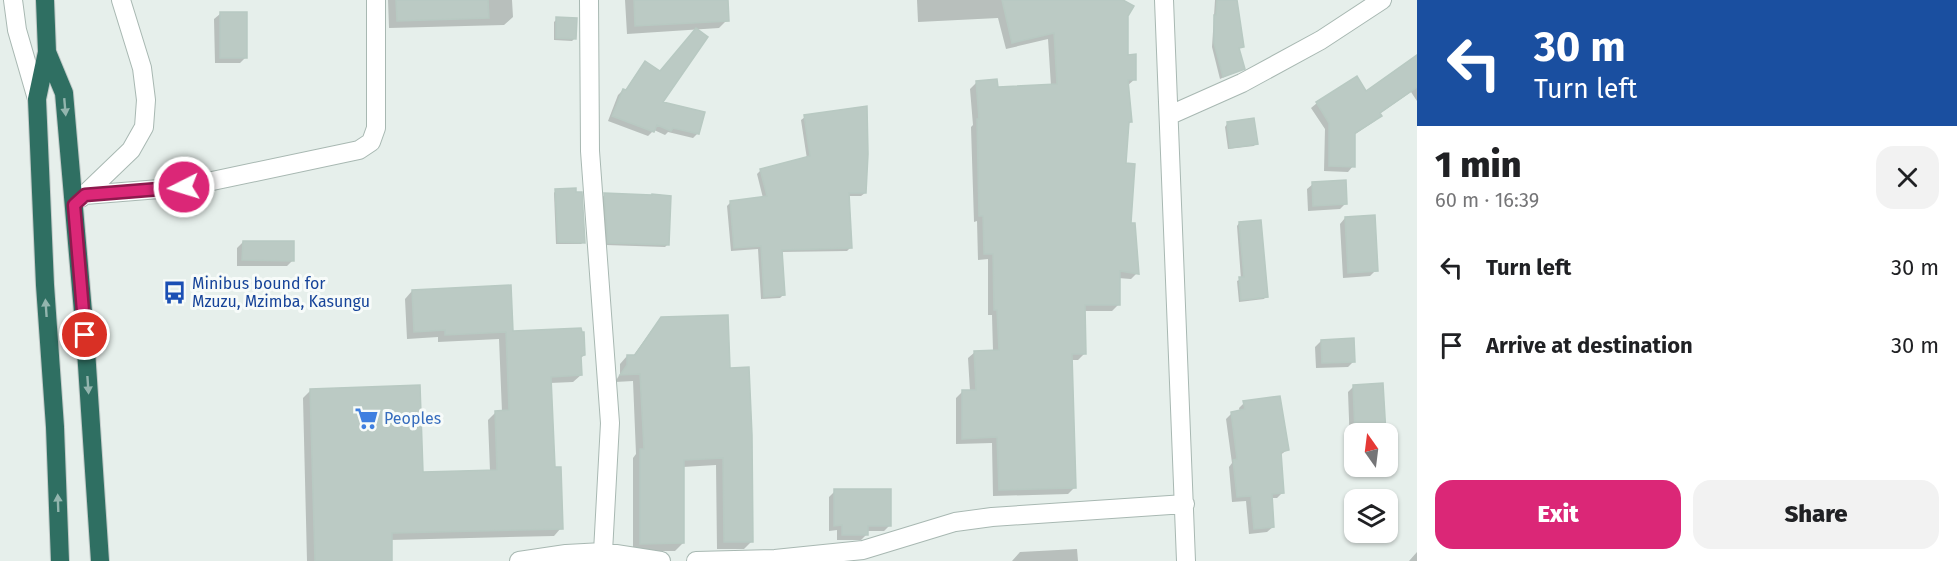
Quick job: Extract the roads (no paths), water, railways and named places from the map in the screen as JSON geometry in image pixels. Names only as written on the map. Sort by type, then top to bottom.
[{"type":"highway","points":[[45,0],[47,52],[37,99],[60,561]]},
{"type":"highway","points":[[47,52],[64,93],[79,200],[85,335],[100,561]]},
{"type":"street","points":[[13,0],[17,30],[37,99]]},
{"type":"street","points":[[79,200],[131,150],[144,128],[146,100],[142,68],[121,0]]},
{"type":"street","points":[[79,200],[184,187],[359,150],[371,142],[376,128],[376,0]]},
{"type":"street","points":[[589,0],[590,151],[610,423],[603,552]]},
{"type":"street","points":[[1164,0],[1186,561]]},
{"type":"street","points":[[1170,115],[1242,83],[1321,40],[1382,0]]},
{"type":"street","points":[[696,561],[775,559],[863,550],[955,522],[992,517],[1185,504]]},
{"type":"street","points":[[519,561],[566,554],[603,552],[661,561]]},
{"type":"place","name":"Minibus bound for Mzuzu, Mzimba, Kasungu","points":[[174,292]]},
{"type":"place","name":"Peoples","points":[[366,418]]}]
